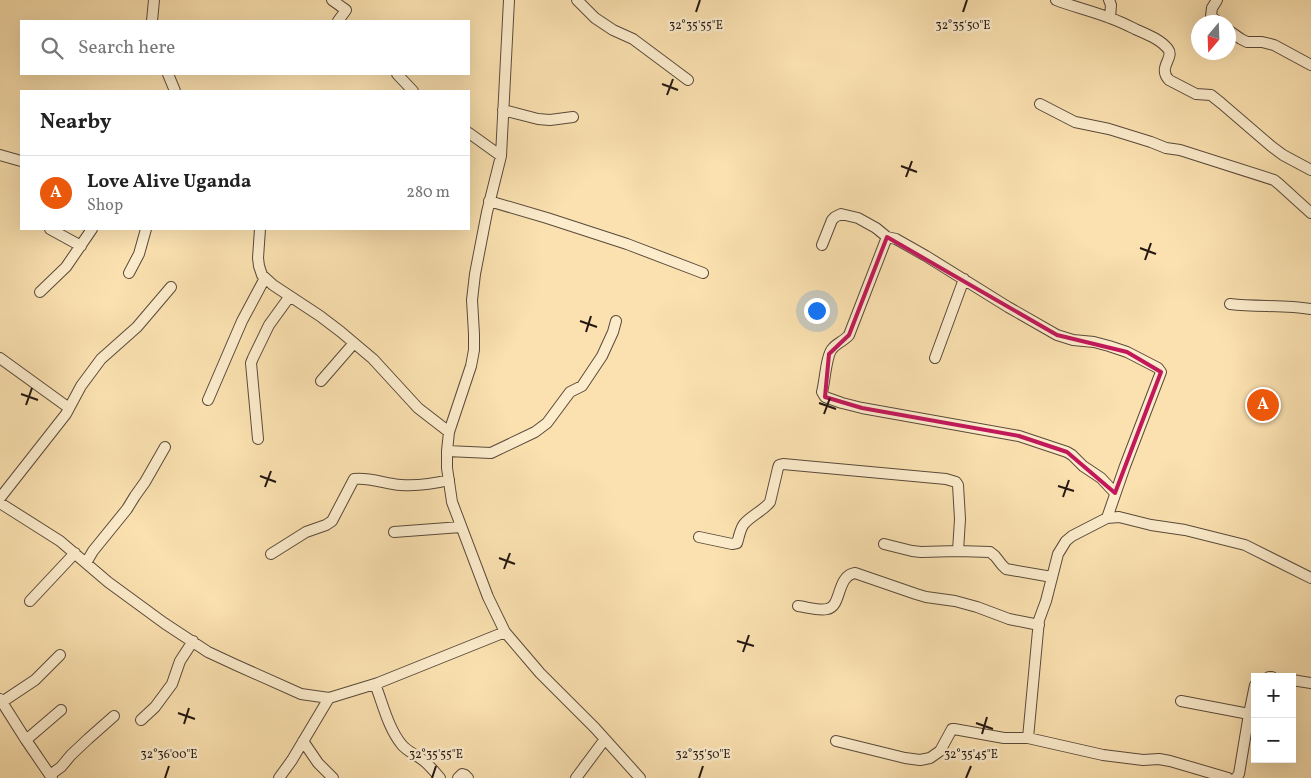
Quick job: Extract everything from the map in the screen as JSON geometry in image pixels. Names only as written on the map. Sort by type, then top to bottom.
[{"type":"street","points":[[152,20],[154,0]]},
{"type":"street","points":[[332,0],[346,10],[339,20]]},
{"type":"street","points":[[509,0],[501,156],[489,201],[475,274],[472,300],[474,350],[471,366],[449,432],[447,468],[452,502],[488,597],[505,632],[540,673],[605,739],[640,778]]},
{"type":"street","points":[[577,0],[595,18],[613,30],[633,39],[688,80]]},
{"type":"street","points":[[1056,0],[1110,18],[1150,35],[1167,48],[1170,54],[1164,72],[1169,80],[1196,94],[1210,95],[1283,156],[1311,170]]},
{"type":"street","points":[[1109,0],[1111,5],[1110,18]]},
{"type":"street","points":[[1211,15],[1217,0]]},
{"type":"street","points":[[1236,36],[1247,42],[1262,42],[1274,45],[1311,65]]},
{"type":"street","points":[[168,75],[175,90]]},
{"type":"street","points":[[398,75],[412,90]]},
{"type":"street","points":[[1040,104],[1075,122],[1116,131],[1166,148],[1180,150],[1266,177],[1280,184],[1310,210]]},
{"type":"street","points":[[503,110],[538,119],[550,120],[573,117]]},
{"type":"street","points":[[470,134],[501,156]]},
{"type":"street","points":[[0,155],[20,161]]},
{"type":"street","points":[[489,201],[627,244],[703,273]]},
{"type":"street","points":[[822,245],[835,217],[841,214],[858,218],[887,237],[896,239],[1057,335],[1073,340],[1109,346],[1127,352],[1158,368],[1161,372],[1107,518]]},
{"type":"street","points":[[52,230],[81,246]]},
{"type":"street","points":[[40,292],[66,267],[91,230]]},
{"type":"street","points":[[129,273],[139,254],[146,230]]},
{"type":"street","points":[[260,230],[259,266],[262,275],[320,316],[354,343],[373,359],[418,408],[449,432]]},
{"type":"street","points":[[887,237],[849,335],[834,346],[829,354],[822,392],[825,397],[862,408],[1019,436],[1067,452],[1101,478],[1115,493]]},
{"type":"street","points":[[208,400],[242,321],[265,278]]},
{"type":"street","points":[[936,358],[964,279]]},
{"type":"street","points":[[0,498],[66,414],[81,386],[101,359],[137,327],[171,287]]},
{"type":"street","points":[[258,439],[253,358],[269,325],[290,296]]},
{"type":"street","points":[[1230,304],[1249,306],[1280,305],[1311,309]]},
{"type":"street","points":[[447,451],[491,454],[535,432],[547,423],[570,392],[582,386],[602,356],[616,321]]},
{"type":"street","points":[[321,382],[354,343]]},
{"type":"street","points":[[0,358],[69,408]]},
{"type":"street","points":[[86,563],[93,551],[127,509],[165,447]]},
{"type":"street","points":[[700,537],[732,544],[737,543],[745,523],[770,502],[779,465],[783,464],[953,481],[958,485],[959,490],[958,551]]},
{"type":"street","points":[[271,554],[306,532],[332,522],[354,479],[362,478],[417,486],[449,480]]},
{"type":"street","points":[[0,503],[60,541],[108,582],[208,652],[301,694],[329,698],[375,684],[505,632]]},
{"type":"street","points":[[1028,738],[1038,625],[1058,554],[1066,541],[1072,536],[1107,518],[1118,518],[1185,530],[1245,544],[1311,578]]},
{"type":"street","points":[[394,532],[461,527]]},
{"type":"street","points":[[884,544],[921,552],[990,552],[1006,569],[1052,577]]},
{"type":"street","points":[[30,601],[74,553]]},
{"type":"street","points":[[798,606],[823,610],[831,608],[835,604],[847,576],[856,573],[926,597],[977,606],[1009,618],[1038,625]]},
{"type":"street","points":[[140,720],[155,707],[172,684],[180,661],[193,641]]},
{"type":"street","points":[[60,655],[35,680],[2,705],[51,777],[71,755],[114,716]]},
{"type":"street","points":[[1296,681],[1311,683]]},
{"type":"street","points":[[375,684],[390,726],[398,740],[404,747],[426,762],[440,778]]},
{"type":"street","points":[[279,778],[329,698]]},
{"type":"street","points":[[1181,701],[1249,714]]},
{"type":"street","points":[[1236,778],[1239,774],[1251,704]]},
{"type":"street","points":[[26,740],[61,710]]},
{"type":"street","points":[[836,741],[920,760],[930,758],[940,751],[952,729],[1004,738],[1028,738],[1103,755],[1170,761],[1228,778]]},
{"type":"street","points":[[576,778],[605,739]]},
{"type":"street","points":[[303,741],[318,763],[333,778]]},
{"type":"street","points":[[458,778],[462,774],[468,778]]},
{"type":"highlighted area","points":[[887,237],[1057,335],[1127,352],[1161,372],[1115,493],[1067,452],[1019,436],[862,408],[825,397],[829,354],[849,335]]},
{"type":"place","name":"Love Alive Uganda","points":[[1263,405]]}]
